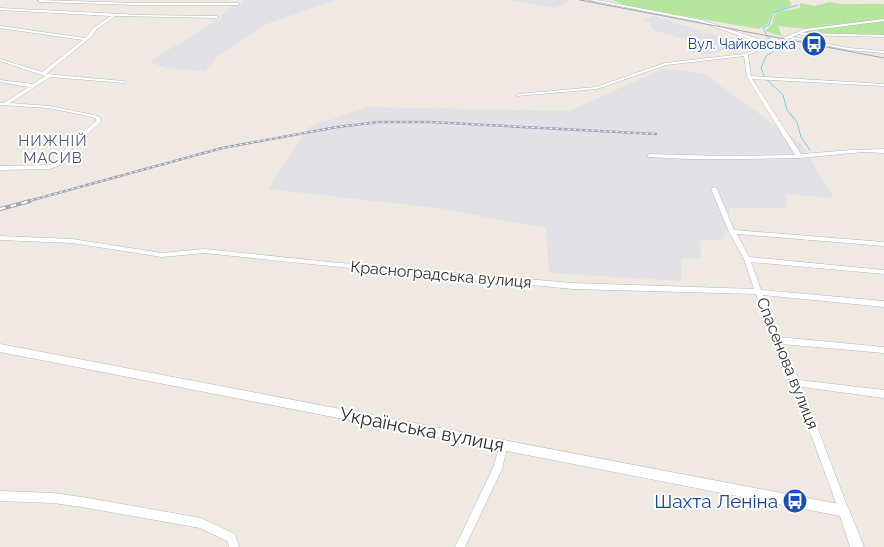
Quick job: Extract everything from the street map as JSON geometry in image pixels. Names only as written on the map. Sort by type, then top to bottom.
[{"type":"street","points":[[39,0],[238,4]]},
{"type":"street","points":[[591,0],[701,21],[771,45]]},
{"type":"street","points":[[192,18],[196,2]]},
{"type":"street","points":[[0,9],[192,18],[217,17]]},
{"type":"street","points":[[0,13],[7,9]]},
{"type":"street","points":[[43,74],[86,39],[94,29],[114,15]]},
{"type":"street","points":[[519,96],[597,88],[665,64],[746,54],[790,36],[814,29],[884,20]]},
{"type":"street","points":[[0,28],[86,39]]},
{"type":"street","points":[[790,36],[884,36]]},
{"type":"street","points":[[790,36],[884,56]]},
{"type":"street","points":[[846,48],[884,52]]},
{"type":"street","points":[[746,54],[749,77],[799,156]]},
{"type":"street","points":[[0,60],[49,76],[123,82]]},
{"type":"street","points":[[2,105],[49,76]]},
{"type":"street","points":[[749,77],[884,85]]},
{"type":"street","points":[[0,81],[34,86]]},
{"type":"street","points":[[0,168],[50,167],[58,164],[70,146],[99,121],[94,116],[49,107],[2,105]]},
{"type":"street","points":[[650,156],[697,159],[799,156],[862,150],[884,151]]},
{"type":"street","name":"Спасенова вулиця","points":[[714,189],[732,232],[747,260],[775,340],[796,383],[844,511]]},
{"type":"street","points":[[732,232],[884,244]]},
{"type":"street","name":"Красноградська вулиця","points":[[0,238],[72,241],[162,255],[204,251],[573,286],[759,292],[884,304]]},
{"type":"street","points":[[747,260],[884,272]]},
{"type":"street","points":[[775,340],[884,350]]},
{"type":"street","name":"Українська вулиця","points":[[0,348],[844,511]]},
{"type":"street","points":[[796,383],[884,394]]},
{"type":"street","points":[[459,546],[497,469],[504,444]]},
{"type":"street","points":[[0,496],[72,500],[201,523],[231,538],[234,547]]},
{"type":"street","points":[[844,511],[857,547]]},
{"type":"shaded area","points":[[244,0],[336,0],[264,25],[216,58],[205,71],[166,68],[149,62],[219,19],[231,6],[242,5]]},
{"type":"shaded area","points":[[508,0],[570,0],[555,8]]},
{"type":"shaded area","points":[[653,16],[709,33],[749,42],[707,55],[700,44],[654,30],[650,26],[652,23],[643,20]]},
{"type":"shaded area","points":[[662,69],[703,73],[801,144],[834,198],[785,194],[787,208],[730,208],[723,239],[699,241],[702,258],[681,259],[681,281],[549,273],[546,228],[437,208],[268,189],[309,127],[368,107],[570,111]]},
{"type":"green space","points":[[613,0],[789,0],[792,3],[790,7],[772,13],[768,24],[759,29],[627,6]]},
{"type":"green space","points":[[829,2],[884,4],[884,19],[807,29],[778,26],[782,36],[765,31],[772,24],[774,15],[778,12],[800,8],[800,3],[815,6]]},
{"type":"green space","points":[[884,21],[884,35],[801,33],[811,30]]},
{"type":"waterway","points":[[766,34],[763,28],[769,25],[773,13],[798,5]]},
{"type":"waterway","points":[[766,36],[773,41]]},
{"type":"waterway","points":[[779,44],[780,47],[766,56],[761,68],[765,78],[783,95],[787,110],[797,122],[801,137],[810,150]]},
{"type":"tram line","points":[[580,0],[884,58]]},
{"type":"railway","points":[[25,202],[222,148],[337,127],[379,122],[430,122],[656,134]]},
{"type":"railway","points":[[0,209],[30,201]]},
{"type":"place","name":"Вул. Чайковська","points":[[814,44]]},
{"type":"place","name":"Шахта Леніна","points":[[795,501]]},
{"type":"district","name":"НИЖНІЙ МАСИВ","points":[[53,150]]}]
